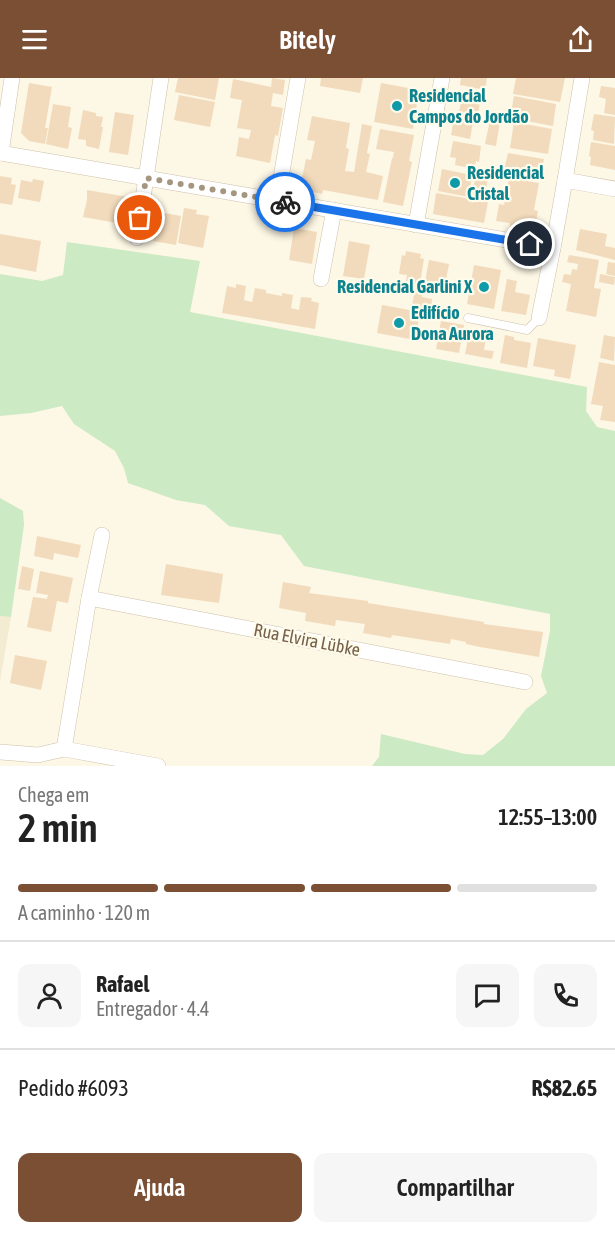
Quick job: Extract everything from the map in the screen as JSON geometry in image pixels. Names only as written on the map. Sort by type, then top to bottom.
[{"type":"street","points":[[12,78],[1,153],[553,248]]},
{"type":"street","points":[[137,238],[161,78]]},
{"type":"street","points":[[277,201],[298,78]]},
{"type":"street","points":[[416,225],[442,78]]},
{"type":"street","points":[[539,318],[582,78]]},
{"type":"street","points":[[565,180],[615,189]]},
{"type":"street","points":[[321,279],[334,210]]},
{"type":"street","points":[[64,749],[102,535]]},
{"type":"street","name":"Rua Elvira Lübke","points":[[89,598],[525,682]]},
{"type":"street","points":[[0,752],[38,756],[64,749],[159,766]]},
{"type":"lane","points":[[468,318],[527,330],[539,318]]},
{"type":"shaded area","points":[[0,616],[11,617],[0,681]]},
{"type":"green space","points":[[67,242],[200,261],[190,312],[587,387],[586,411],[597,427],[615,431],[615,766],[372,766],[379,757],[381,734],[465,754],[483,755],[503,739],[526,709],[547,693],[541,676],[550,631],[550,614],[304,566],[281,535],[229,526],[205,505],[176,500],[128,483],[124,468],[115,451],[74,424],[62,406],[31,413],[0,416],[0,274],[42,281],[63,275]]},
{"type":"green space","points":[[0,498],[23,511],[24,525],[11,617],[0,616]]},
{"type":"building","points":[[178,78],[219,78],[215,100],[175,92]]},
{"type":"building","points":[[272,78],[285,80],[283,95],[273,93],[271,106],[283,108],[270,163],[236,156],[239,137],[249,139],[251,130],[237,128],[242,100],[230,98],[233,79],[271,87]]},
{"type":"building","points":[[321,78],[363,78],[360,93],[320,86]]},
{"type":"building","points":[[461,78],[487,78],[485,90],[460,85]]},
{"type":"building","points":[[516,78],[565,78],[560,102],[513,94]]},
{"type":"building","points":[[29,83],[52,87],[45,128],[48,128],[45,144],[29,141],[21,133]]},
{"type":"building","name":"Residencial Campos do Jordão","points":[[381,83],[419,90],[413,129],[374,122]]},
{"type":"building","points":[[601,86],[615,88],[615,115],[604,113],[606,99],[599,97]]},
{"type":"building","points":[[463,92],[481,95],[478,115],[459,112]]},
{"type":"building","points":[[179,95],[215,102],[210,127],[174,120]]},
{"type":"building","points":[[514,96],[556,104],[553,126],[510,118]]},
{"type":"building","points":[[53,104],[71,107],[68,127],[72,128],[68,149],[46,144]]},
{"type":"building","points":[[83,110],[103,117],[99,149],[86,146],[86,140],[78,139]]},
{"type":"building","points":[[115,112],[134,115],[128,155],[109,152]]},
{"type":"building","points":[[455,113],[474,117],[470,139],[451,135]]},
{"type":"building","points":[[594,114],[615,117],[614,144],[593,140],[594,131],[591,130]]},
{"type":"building","points":[[312,116],[350,123],[345,171],[354,172],[362,124],[372,126],[366,172],[383,176],[378,200],[323,190],[322,194],[309,191],[310,185],[301,183],[306,159],[311,160],[315,141],[307,140]]},
{"type":"building","points":[[490,120],[500,121],[496,146],[485,144]]},
{"type":"building","points":[[514,122],[552,129],[548,154],[510,148]]},
{"type":"building","points":[[380,129],[414,135],[409,161],[412,162],[403,206],[383,202],[394,152],[376,149]]},
{"type":"building","points":[[453,141],[481,146],[479,162],[476,161],[474,169],[455,165],[456,158],[450,157]]},
{"type":"building","points":[[591,142],[615,146],[615,170],[590,165]]},
{"type":"building","points":[[508,153],[544,159],[540,177],[504,170]]},
{"type":"building","name":"Residencial Cristal","points":[[442,169],[472,175],[469,197],[438,191]]},
{"type":"building","points":[[476,171],[489,173],[484,199],[472,197]]},
{"type":"building","points":[[0,176],[12,178],[11,184],[16,185],[12,205],[0,203]]},
{"type":"building","points":[[509,178],[539,183],[534,210],[538,211],[534,232],[510,227],[510,223],[496,221],[499,204],[504,205]]},
{"type":"building","points":[[33,179],[44,181],[40,202],[18,198],[21,180],[32,182]]},
{"type":"building","points":[[87,190],[128,197],[126,207],[124,207],[123,224],[83,217]]},
{"type":"building","points":[[436,193],[488,202],[484,223],[433,214]]},
{"type":"building","points":[[184,208],[197,210],[196,214],[209,216],[203,248],[178,243]]},
{"type":"building","points":[[159,212],[181,216],[176,245],[153,241]]},
{"type":"building","points":[[294,228],[317,232],[312,264],[289,260]]},
{"type":"building","points":[[580,229],[607,234],[605,246],[615,248],[615,260],[576,250]]},
{"type":"building","points":[[0,234],[41,241],[36,272],[0,265]]},
{"type":"building","points":[[349,241],[370,245],[364,279],[343,276]]},
{"type":"building","points":[[406,251],[421,254],[420,258],[424,259],[419,289],[405,287],[407,275],[399,274],[402,255],[405,256]]},
{"type":"building","points":[[569,255],[599,260],[594,288],[601,289],[596,317],[566,311],[571,284],[562,282],[564,274],[571,275],[572,269],[577,270],[578,264],[567,262]]},
{"type":"building","points":[[429,260],[449,264],[444,290],[424,287]]},
{"type":"building","points":[[608,262],[615,263],[615,276],[606,274]]},
{"type":"building","name":"Residencial Garlini X","points":[[474,265],[501,270],[494,309],[467,304]]},
{"type":"building","points":[[600,274],[615,277],[614,285],[599,282]]},
{"type":"building","points":[[507,279],[517,281],[515,292],[530,295],[526,315],[501,311]]},
{"type":"building","points":[[236,284],[246,286],[244,300],[252,302],[255,288],[282,296],[282,293],[293,295],[291,308],[299,310],[301,297],[312,298],[311,301],[319,303],[315,329],[222,313],[227,286],[236,288]]},
{"type":"building","points":[[415,290],[422,292],[422,297],[432,299],[431,308],[412,305]]},
{"type":"building","name":"Edifício Dona Aurora","points":[[382,305],[420,312],[415,340],[377,333]]},
{"type":"building","points":[[441,321],[464,325],[459,353],[436,349]]},
{"type":"building","points":[[470,329],[487,332],[484,350],[494,351],[492,359],[465,354]]},
{"type":"building","points":[[505,335],[514,337],[514,340],[531,343],[527,368],[500,363]]},
{"type":"building","points":[[604,335],[615,337],[614,361],[600,358]]},
{"type":"building","points":[[538,338],[576,345],[570,379],[554,376],[555,370],[533,366]]},
{"type":"building","points":[[599,362],[615,365],[615,422],[600,420],[603,406],[591,404]]},
{"type":"building","points":[[37,536],[81,545],[78,558],[54,553],[53,560],[34,556]]},
{"type":"building","points":[[166,564],[223,574],[219,603],[161,595]]},
{"type":"building","points":[[22,566],[34,569],[30,591],[18,589]]},
{"type":"building","points":[[40,571],[73,578],[68,603],[57,601],[51,632],[27,627],[33,597],[47,599],[48,595],[36,593]]},
{"type":"building","points":[[283,582],[311,587],[309,593],[368,601],[368,603],[484,622],[484,624],[543,632],[539,657],[480,647],[451,639],[450,644],[363,633],[365,624],[336,620],[335,626],[305,621],[306,613],[279,608]]},
{"type":"building","points":[[15,655],[47,661],[41,690],[10,683]]},
{"type":"way so far","points":[[140,218],[146,178],[285,202]]},
{"type":"place","name":"Residencial Campos do Jordão","points":[[397,106]]},
{"type":"place","name":"Residencial Cristal","points":[[455,183]]},
{"type":"place","name":"Residencial Garlini X","points":[[484,287]]},
{"type":"place","name":"Edifício Dona Aurora","points":[[399,323]]},
{"type":"route","points":[[285,202],[530,244]]}]
